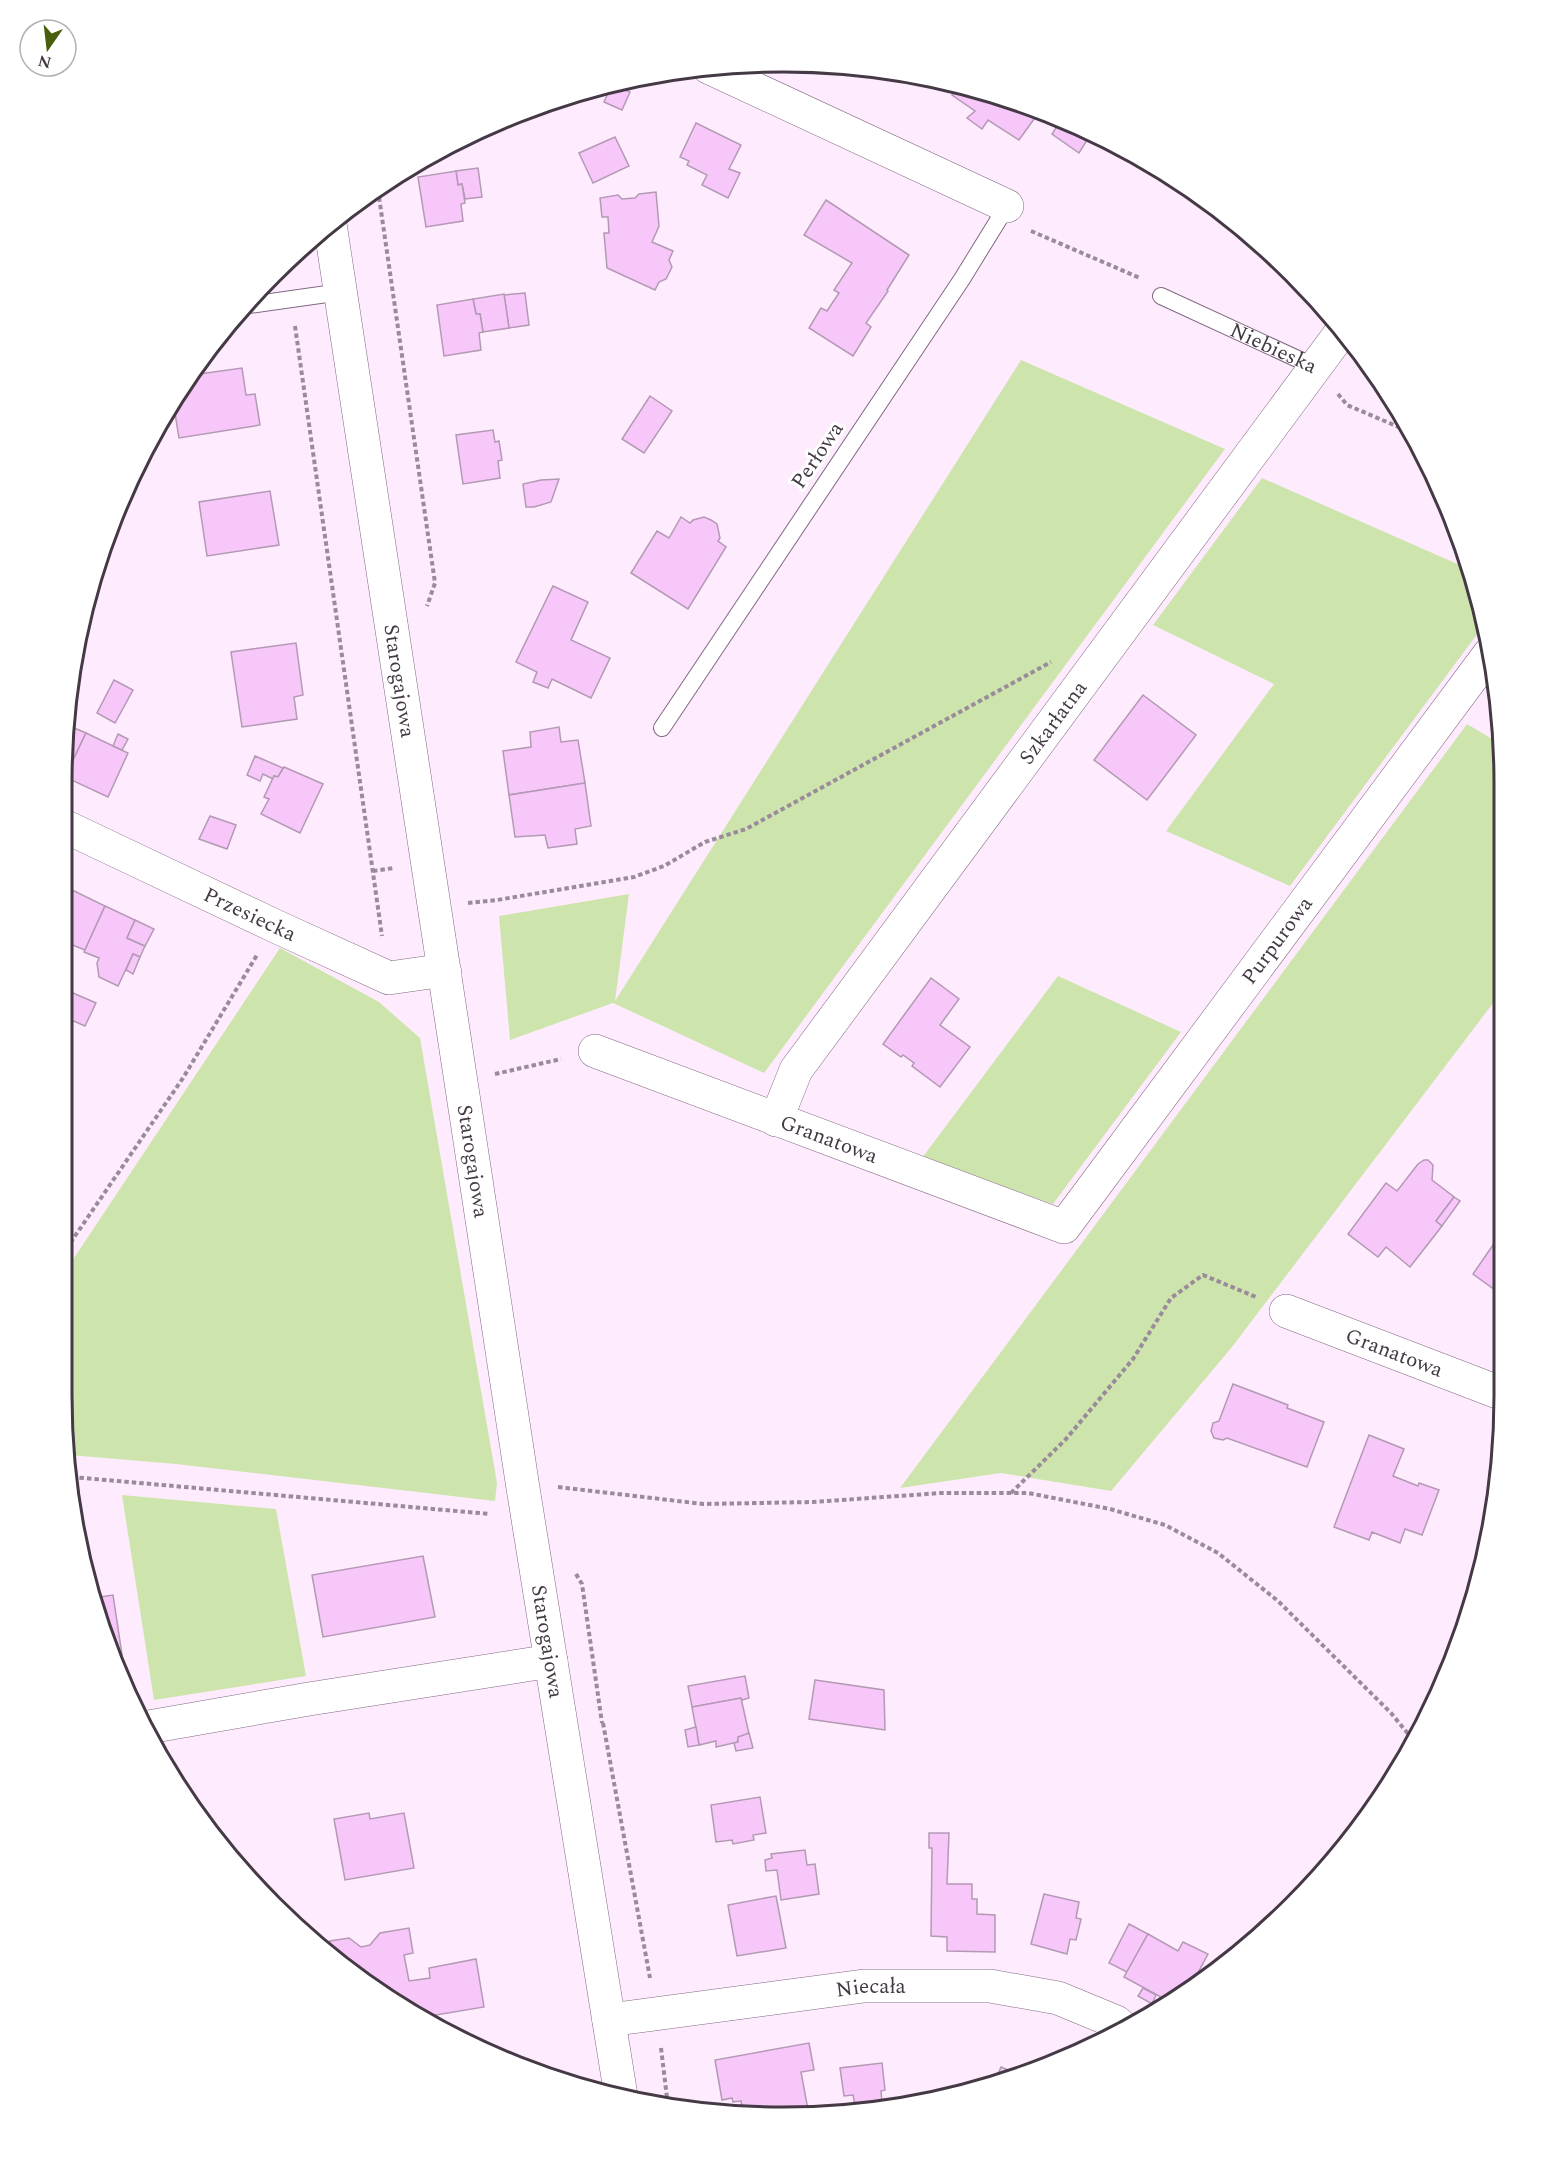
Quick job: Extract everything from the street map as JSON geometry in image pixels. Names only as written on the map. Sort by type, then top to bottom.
[{"type":"street","points":[[725,75],[1007,206]]},
{"type":"street","name":"Starogajowa","points":[[332,234],[523,1488],[620,2088]]},
{"type":"street","name":"Szkarłatna","points":[[776,1120],[796,1070],[1337,338]]},
{"type":"street","name":"Purpurowa","points":[[1064,1227],[1483,662]]},
{"type":"street","name":"Przesiecka","points":[[72,830],[389,978],[431,972],[445,974]]},
{"type":"street","name":"Granatowa","points":[[595,1051],[1064,1227]]},
{"type":"street","name":"Granatowa","points":[[1286,1311],[1494,1391]]},
{"type":"street","points":[[153,1726],[551,1661]]},
{"type":"street","name":"Niecała","points":[[609,2020],[864,1986],[990,1986],[1058,1998],[1117,2023]]},
{"type":"lane","name":"Perłowa","points":[[662,728],[962,279],[1007,206]]},
{"type":"lane","points":[[258,304],[341,292]]},
{"type":"lane","name":"Niebieska","points":[[1161,296],[1315,367]]},
{"type":"path","points":[[1007,206],[1017,226],[1152,283],[1161,296]]},
{"type":"path","name":"Niebieska","points":[[1315,367],[1347,405],[1398,427]]},
{"type":"path","points":[[435,905],[497,900],[634,877],[664,866],[705,842],[746,829],[1058,657]]},
{"type":"path","points":[[72,1240],[183,1078],[275,926]]},
{"type":"path","points":[[462,1079],[487,1076],[595,1051]]},
{"type":"path","points":[[1010,1493],[1066,1439],[1133,1359],[1171,1299],[1203,1275],[1286,1311]]},
{"type":"path","points":[[77,1478],[494,1514]]},
{"type":"path","points":[[523,1488],[549,1485],[703,1504],[813,1502],[941,1493],[1028,1493],[1110,1509],[1165,1525],[1218,1553],[1278,1601],[1391,1713],[1408,1734]]},
{"type":"path","points":[[594,1724],[603,1723],[656,2014],[667,2097]]},
{"type":"green space","points":[[1021,360],[1225,449],[764,1073],[613,1003],[510,1040],[499,916],[629,894],[615,1001]]},
{"type":"green space","points":[[1262,478],[1459,565],[1478,634],[1290,886],[1166,831],[1274,684],[1153,625]]},
{"type":"green space","points":[[1467,724],[1492,739],[1494,1002],[1232,1347],[1111,1491],[1001,1473],[900,1488]]},
{"type":"green space","points":[[280,948],[379,1002],[420,1038],[497,1483],[495,1501],[176,1464],[75,1456],[72,1396],[72,1261]]},
{"type":"green space","points":[[1058,976],[1181,1032],[1053,1204],[922,1158]]},
{"type":"green space","points":[[122,1495],[276,1509],[306,1676],[154,1700]]},
{"type":"building","points":[[626,90],[630,92],[622,110],[604,102],[607,94]]},
{"type":"building","points":[[954,93],[967,96],[1034,118],[1019,140],[988,120],[982,129],[967,118],[975,111],[952,95]]},
{"type":"building","points":[[696,123],[741,145],[729,169],[740,173],[728,198],[702,185],[707,175],[687,165],[689,161],[680,157]]},
{"type":"building","points":[[1057,127],[1087,140],[1079,153],[1052,134]]},
{"type":"building","points":[[615,137],[629,166],[593,183],[579,153]]},
{"type":"building","points":[[478,168],[482,197],[465,199],[462,184],[458,185],[456,171]]},
{"type":"building","points":[[456,171],[458,185],[462,184],[465,203],[461,204],[463,221],[426,227],[418,177]]},
{"type":"building","points":[[656,192],[659,226],[652,242],[673,251],[669,260],[672,267],[666,279],[659,282],[655,290],[607,268],[604,233],[609,233],[608,217],[602,217],[600,198],[618,195],[622,199],[635,198],[639,194]]},
{"type":"building","points":[[826,200],[909,255],[866,323],[871,327],[853,356],[809,328],[821,308],[827,311],[839,293],[834,290],[852,263],[804,235]]},
{"type":"building","points":[[525,293],[529,325],[509,328],[504,295]]},
{"type":"building","points":[[504,294],[509,328],[483,332],[480,314],[476,314],[473,299]]},
{"type":"building","points":[[473,299],[476,314],[480,314],[483,332],[479,333],[481,350],[444,356],[437,305]]},
{"type":"building","points":[[242,368],[246,395],[255,394],[260,425],[179,438],[175,414],[202,374]]},
{"type":"building","points":[[650,396],[672,411],[644,453],[622,439]]},
{"type":"building","points":[[493,430],[495,442],[499,441],[502,460],[498,461],[500,478],[463,484],[456,435]]},
{"type":"building","points":[[559,479],[551,502],[526,507],[523,484]]},
{"type":"building","points":[[270,491],[279,545],[207,556],[199,502]]},
{"type":"building","points":[[681,517],[690,523],[704,517],[717,524],[720,538],[718,541],[726,547],[688,609],[631,573],[657,531],[669,538]]},
{"type":"building","points":[[553,586],[588,602],[571,640],[610,658],[591,698],[552,679],[548,688],[533,682],[537,672],[516,662]]},
{"type":"building","points":[[296,643],[303,695],[294,697],[297,719],[242,727],[231,652]]},
{"type":"building","points":[[114,680],[133,690],[115,723],[97,713]]},
{"type":"building","points":[[1143,695],[1196,735],[1147,800],[1094,760]]},
{"type":"building","points":[[559,727],[561,742],[578,740],[585,783],[509,795],[503,751],[531,747],[530,732]]},
{"type":"building","points":[[75,728],[86,733],[73,760]]},
{"type":"building","points":[[86,733],[128,753],[108,797],[72,780],[73,760]]},
{"type":"building","points":[[118,734],[128,739],[122,750],[113,746]]},
{"type":"building","points":[[255,756],[283,768],[278,777],[274,776],[273,779],[263,774],[260,781],[247,775]]},
{"type":"building","points":[[284,767],[323,784],[300,833],[261,814],[269,799],[264,797],[274,776],[278,777]]},
{"type":"building","points":[[585,783],[591,826],[575,829],[577,844],[548,848],[545,835],[515,837],[509,795]]},
{"type":"building","points":[[210,816],[236,825],[227,849],[199,839]]},
{"type":"building","points":[[72,890],[105,906],[85,950],[72,945]]},
{"type":"building","points":[[105,906],[135,920],[127,938],[145,946],[140,957],[133,954],[118,986],[99,977],[97,963],[99,958],[84,952]]},
{"type":"building","points":[[135,920],[154,929],[145,946],[127,938]]},
{"type":"building","points":[[133,954],[140,957],[133,974],[126,970]]},
{"type":"building","points":[[931,978],[959,999],[940,1025],[970,1047],[940,1087],[912,1066],[914,1063],[883,1044]]},
{"type":"building","points":[[72,993],[96,1003],[85,1026],[72,1020]]},
{"type":"building","points":[[1428,1160],[1433,1165],[1432,1180],[1454,1197],[1436,1221],[1442,1226],[1410,1267],[1386,1247],[1378,1257],[1348,1234],[1386,1183],[1397,1191],[1418,1164]]},
{"type":"building","points":[[1454,1197],[1460,1201],[1442,1226],[1436,1221]]},
{"type":"building","points":[[1494,1244],[1494,1289],[1473,1274]]},
{"type":"building","points":[[1233,1384],[1288,1405],[1287,1408],[1324,1422],[1307,1467],[1227,1438],[1223,1440],[1214,1438],[1211,1431],[1213,1423],[1219,1421]]},
{"type":"building","points":[[1369,1435],[1404,1449],[1393,1476],[1418,1486],[1419,1483],[1439,1490],[1422,1535],[1405,1529],[1400,1543],[1372,1532],[1369,1540],[1334,1527]]},
{"type":"building","points":[[423,1556],[435,1617],[323,1637],[312,1575]]},
{"type":"building","points":[[113,1595],[123,1659],[110,1625],[101,1597]]},
{"type":"building","points":[[745,1676],[749,1698],[692,1707],[688,1686]]},
{"type":"building","points":[[815,1680],[884,1690],[885,1730],[809,1719]]},
{"type":"building","points":[[741,1698],[749,1734],[738,1737],[738,1742],[716,1747],[716,1741],[699,1745],[692,1707]]},
{"type":"building","points":[[696,1727],[699,1745],[688,1747],[685,1730]]},
{"type":"building","points":[[749,1733],[753,1748],[736,1751],[734,1743],[738,1742],[738,1737]]},
{"type":"building","points":[[760,1797],[766,1833],[753,1835],[754,1840],[733,1844],[732,1840],[716,1842],[711,1805]]},
{"type":"building","points":[[369,1813],[370,1819],[404,1813],[414,1868],[345,1880],[334,1819]]},
{"type":"building","points":[[929,1833],[949,1833],[947,1884],[972,1884],[972,1899],[977,1899],[977,1914],[995,1915],[995,1952],[947,1951],[947,1937],[931,1936],[932,1848],[929,1848]]},
{"type":"building","points":[[805,1850],[807,1865],[815,1864],[819,1894],[781,1900],[777,1870],[766,1871],[765,1860],[772,1858],[771,1854]]},
{"type":"building","points":[[1044,1894],[1079,1902],[1076,1918],[1081,1919],[1076,1940],[1070,1939],[1067,1954],[1031,1944]]},
{"type":"building","points":[[776,1896],[786,1948],[737,1956],[728,1905]]},
{"type":"building","points":[[1129,1924],[1148,1934],[1127,1972],[1109,1963]]},
{"type":"building","points":[[409,1928],[413,1953],[404,1955],[409,1981],[430,1978],[429,1968],[476,1959],[484,2007],[434,2015],[388,1987],[329,1943],[349,1938],[361,1947],[370,1945],[380,1933]]},
{"type":"building","points":[[1148,1934],[1178,1951],[1183,1942],[1208,1954],[1198,1973],[1161,1997],[1124,1977]]},
{"type":"building","points":[[1143,1988],[1156,1995],[1151,2004],[1138,1996]]},
{"type":"building","points":[[809,2043],[814,2070],[801,2072],[807,2106],[742,2105],[741,2101],[733,2102],[732,2098],[722,2100],[715,2060]]},
{"type":"building","points":[[882,2063],[885,2090],[881,2091],[882,2100],[855,2103],[853,2095],[844,2096],[840,2068]]},
{"type":"building","points":[[1001,2067],[1008,2070],[998,2073]]}]
